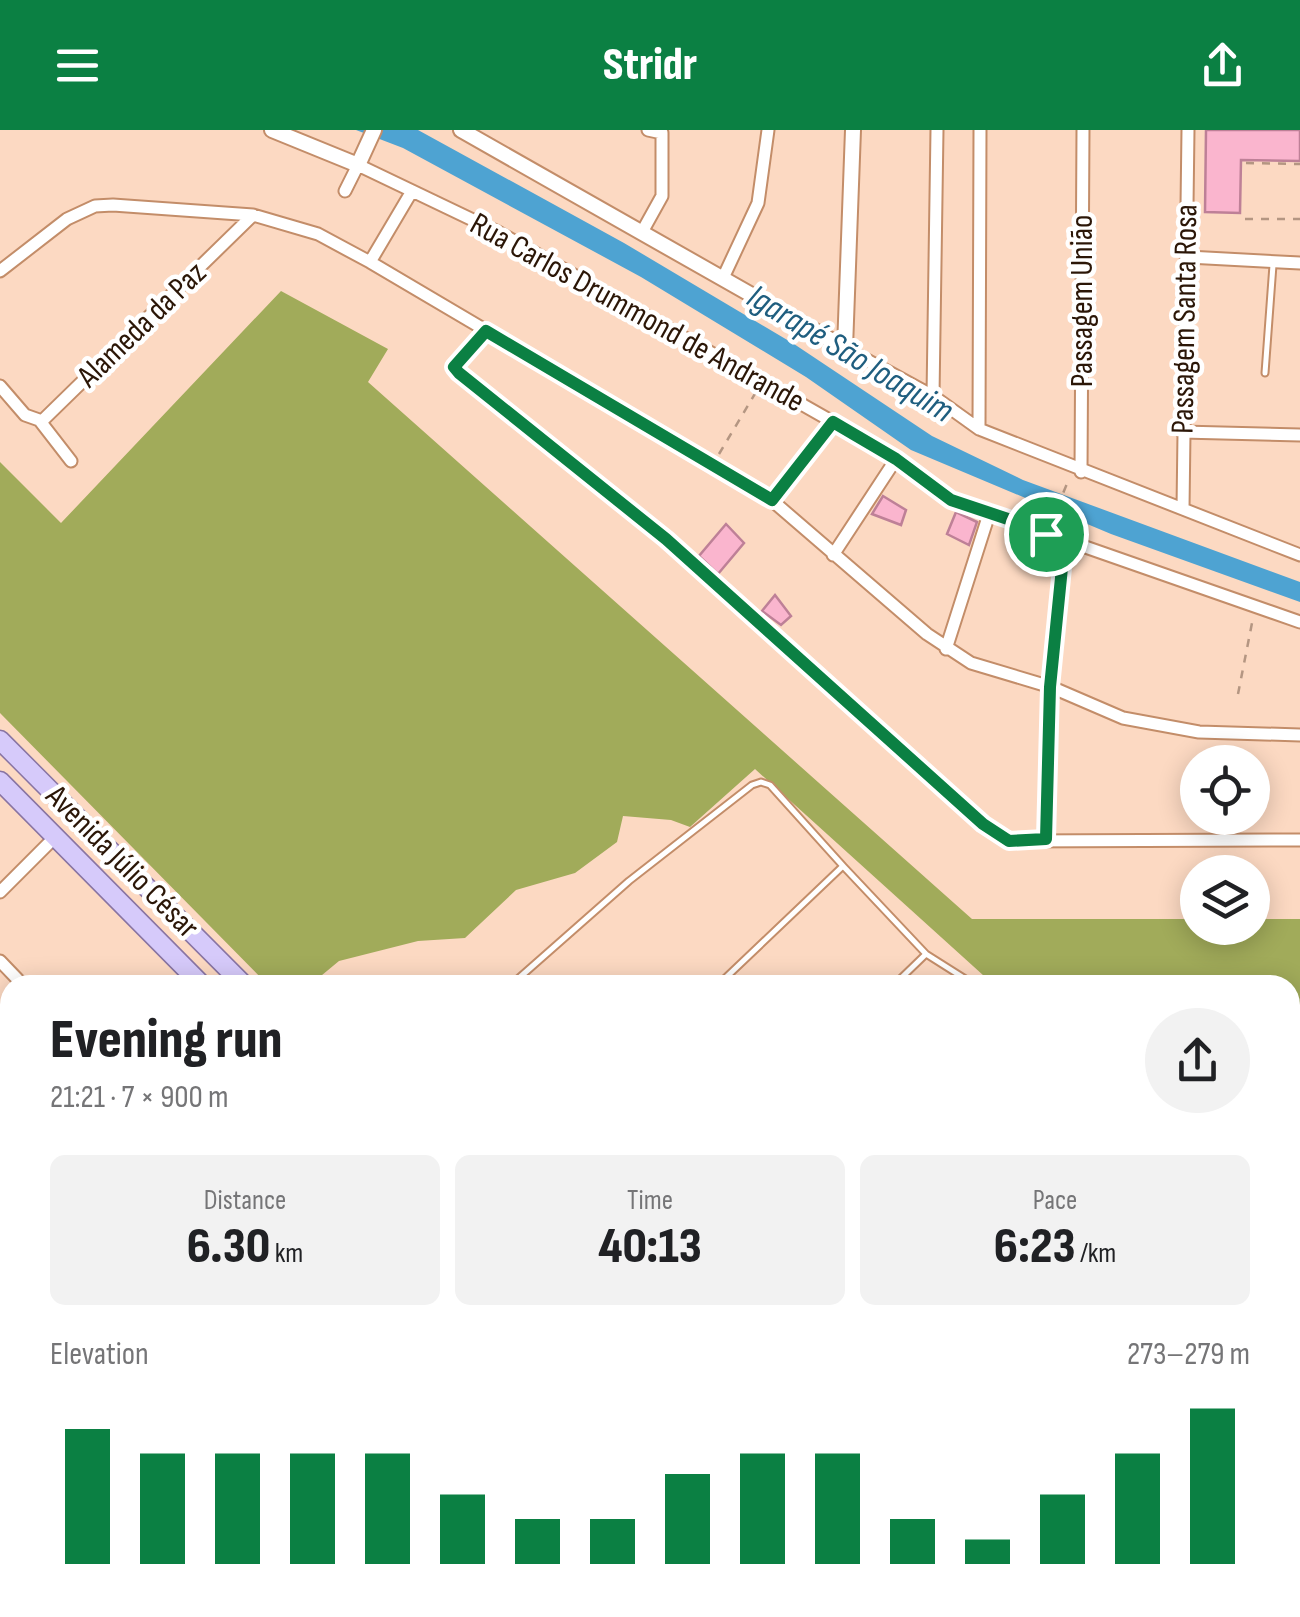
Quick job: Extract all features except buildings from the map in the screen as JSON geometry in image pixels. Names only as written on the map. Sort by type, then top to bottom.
[{"type":"main road","name":"Avenida Júlio César","points":[[0,740],[234,975]]},
{"type":"main road","name":"Avenida Júlio César","points":[[0,781],[192,975]]},
{"type":"street","points":[[272,130],[358,166]]},
{"type":"street","points":[[345,191],[374,130]]},
{"type":"street","points":[[461,130],[933,396],[979,429],[1300,555]]},
{"type":"street","points":[[642,232],[662,196],[662,133],[648,130]]},
{"type":"street","points":[[723,278],[758,203],[768,130]]},
{"type":"street","points":[[845,348],[853,130]]},
{"type":"street","points":[[933,396],[937,130]]},
{"type":"street","points":[[979,429],[980,130]]},
{"type":"street","name":"Passagem União","points":[[1077,470],[1083,130]]},
{"type":"street","name":"Passagem Santa Rosa","points":[[1183,509],[1188,130]]},
{"type":"street","name":"Rua Carlos Drummond de Andrande","points":[[358,166],[498,232],[896,459],[951,500],[1300,622]]},
{"type":"street","points":[[370,262],[412,191]]},
{"type":"street","points":[[0,271],[66,219],[96,206],[254,215],[318,234],[772,500],[946,649],[971,663],[1050,687],[1123,718],[1200,732],[1300,735]]},
{"type":"street","name":"Alameda da Paz","points":[[40,421],[254,215]]},
{"type":"street","points":[[1188,257],[1300,264]]},
{"type":"street","points":[[486,331],[454,367],[459,373],[666,539],[983,824],[1009,841],[1300,840]]},
{"type":"street","points":[[0,386],[25,415],[40,421],[71,461]]},
{"type":"street","points":[[1182,432],[1300,435]]},
{"type":"street","points":[[834,555],[896,459]]},
{"type":"street","points":[[946,649],[990,511]]},
{"type":"street","points":[[1046,839],[1050,687],[1065,538]]},
{"type":"street","points":[[0,892],[55,837]]},
{"type":"lane","points":[[1265,374],[1274,262]]},
{"type":"lane","points":[[772,500],[833,422]]},
{"type":"lane","points":[[522,975],[629,881],[760,782],[770,786],[926,954],[959,975]]},
{"type":"lane","points":[[729,975],[843,866]]},
{"type":"lane","points":[[904,975],[926,954]]},
{"type":"path","points":[[1246,163],[1300,164]]},
{"type":"path","points":[[1245,218],[1300,220]]},
{"type":"path","points":[[713,464],[762,382]]},
{"type":"path","points":[[1046,534],[1077,470]]},
{"type":"path","points":[[1238,694],[1255,607]]},
{"type":"green space","points":[[281,291],[388,349],[368,382],[972,919],[1180,919],[1180,945],[1270,945],[1270,919],[1300,919],[1300,975],[983,975],[755,769],[690,827],[671,820],[623,816],[617,842],[575,873],[516,890],[465,938],[418,941],[339,961],[322,975],[258,975],[0,713],[0,462],[61,523]]},
{"type":"water","points":[[356,130],[418,130],[624,243],[794,344],[932,436],[1023,480],[1300,582],[1300,602],[1111,534],[911,450],[806,377],[641,277],[403,148]]},
{"type":"route","points":[[486,331],[772,500],[833,422],[896,459],[951,500],[1046,534],[1065,538],[1050,687],[1046,839],[1009,841],[983,824],[666,539],[454,367],[486,331]]},
{"type":"water label","name":"Igarapé São Joaquim","points":[[850,354]]}]
